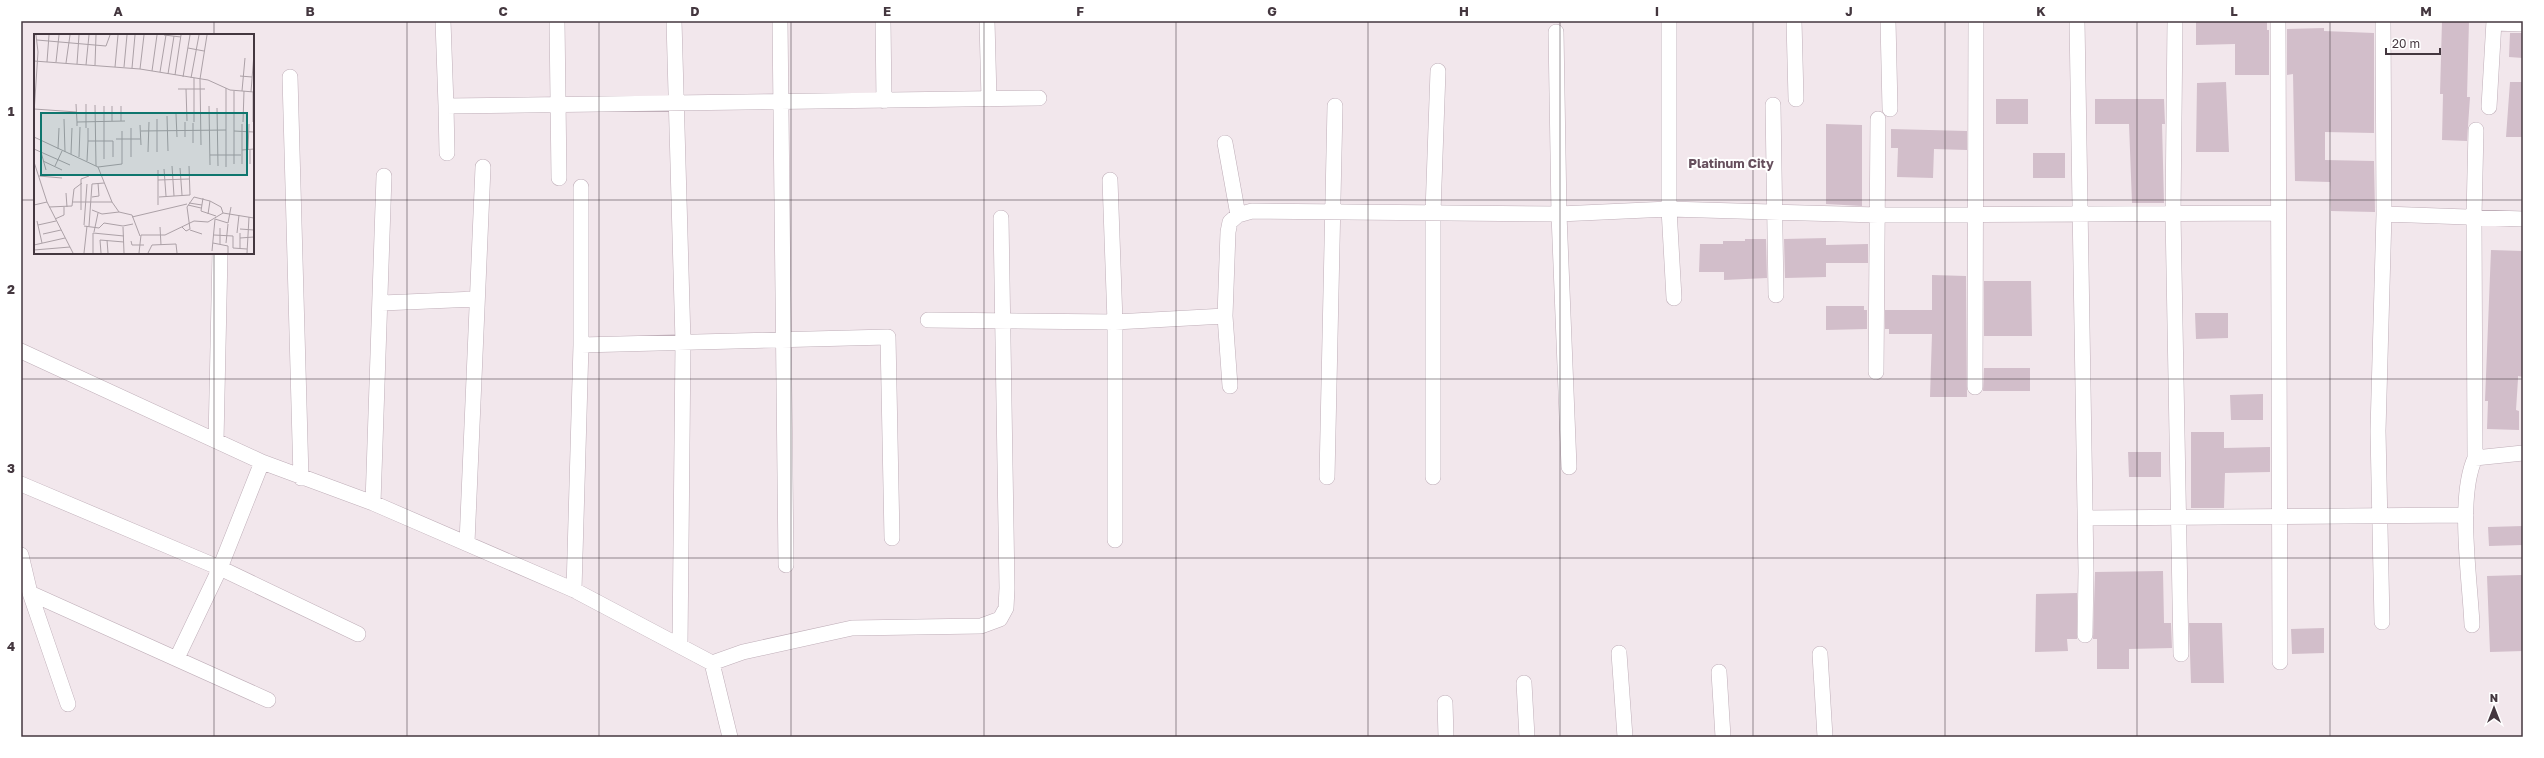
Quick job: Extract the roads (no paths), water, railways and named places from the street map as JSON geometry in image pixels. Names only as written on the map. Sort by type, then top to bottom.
[{"type":"street","points":[[443,21],[447,153]]},
{"type":"street","points":[[557,21],[559,178]]},
{"type":"street","points":[[674,21],[675,103],[683,342],[680,646]]},
{"type":"street","points":[[780,21],[782,102],[782,340],[786,565]]},
{"type":"street","points":[[883,21],[884,101]]},
{"type":"street","points":[[987,21],[989,98]]},
{"type":"street","points":[[1669,21],[1669,210],[1674,298]]},
{"type":"street","points":[[1794,21],[1796,98]]},
{"type":"street","points":[[1876,372],[1878,215],[1888,21]]},
{"type":"street","points":[[1975,387],[1974,214],[1976,21]]},
{"type":"street","points":[[2077,21],[2085,518],[2085,635]]},
{"type":"street","points":[[2175,21],[2173,214],[2181,654]]},
{"type":"street","points":[[2278,21],[2280,662]]},
{"type":"street","points":[[2382,622],[2378,431],[2384,214],[2383,21]]},
{"type":"street","points":[[2489,107],[2494,22],[2523,24]]},
{"type":"street","points":[[1556,32],[1559,214],[1569,467]]},
{"type":"street","points":[[1433,477],[1433,212],[1438,71]]},
{"type":"street","points":[[290,77],[301,478]]},
{"type":"street","points":[[446,106],[1039,98]]},
{"type":"street","points":[[1773,105],[1776,295]]},
{"type":"street","points":[[1327,477],[1334,212],[1335,106]]},
{"type":"street","points":[[2472,625],[2466,515],[2469,472],[2475,458],[2474,216],[2476,130]]},
{"type":"street","points":[[1224,143],[1238,216]]},
{"type":"street","points":[[467,543],[476,299],[483,167]]},
{"type":"street","points":[[373,503],[382,303],[384,176]]},
{"type":"street","points":[[1110,180],[1115,322],[1115,540]]},
{"type":"street","points":[[574,590],[581,345],[581,187]]},
{"type":"street","points":[[1230,386],[1225,316],[1228,232],[1230,222],[1238,216],[1252,211],[1559,214],[1669,210],[1775,211],[1878,215],[2278,213]]},
{"type":"street","points":[[2384,214],[2474,216],[2523,219]]},
{"type":"street","points":[[21,351],[262,462],[301,478],[373,503],[574,590],[712,663],[743,652],[852,628],[981,626],[1000,619],[1006,608],[1007,588],[1001,218]]},
{"type":"street","points":[[216,441],[220,254]]},
{"type":"street","points":[[382,303],[476,299]]},
{"type":"street","points":[[928,320],[1115,322],[1225,316]]},
{"type":"street","points":[[581,345],[888,337],[892,538]]},
{"type":"street","points":[[2475,458],[2523,453]]},
{"type":"street","points":[[177,658],[220,568],[262,462]]},
{"type":"street","points":[[21,484],[220,568],[358,634]]},
{"type":"street","points":[[2085,518],[2466,515]]},
{"type":"street","points":[[21,555],[30,593],[68,704]]},
{"type":"street","points":[[30,593],[268,700]]},
{"type":"street","points":[[1619,653],[1625,737]]},
{"type":"street","points":[[1820,654],[1824,737]]},
{"type":"street","points":[[712,663],[728,733]]},
{"type":"street","points":[[1719,672],[1723,737]]},
{"type":"street","points":[[1524,682],[1527,737]]},
{"type":"street","points":[[1444,704],[1446,737]]},
{"type":"district","name":"Platinum City","points":[[1731,163]]}]
